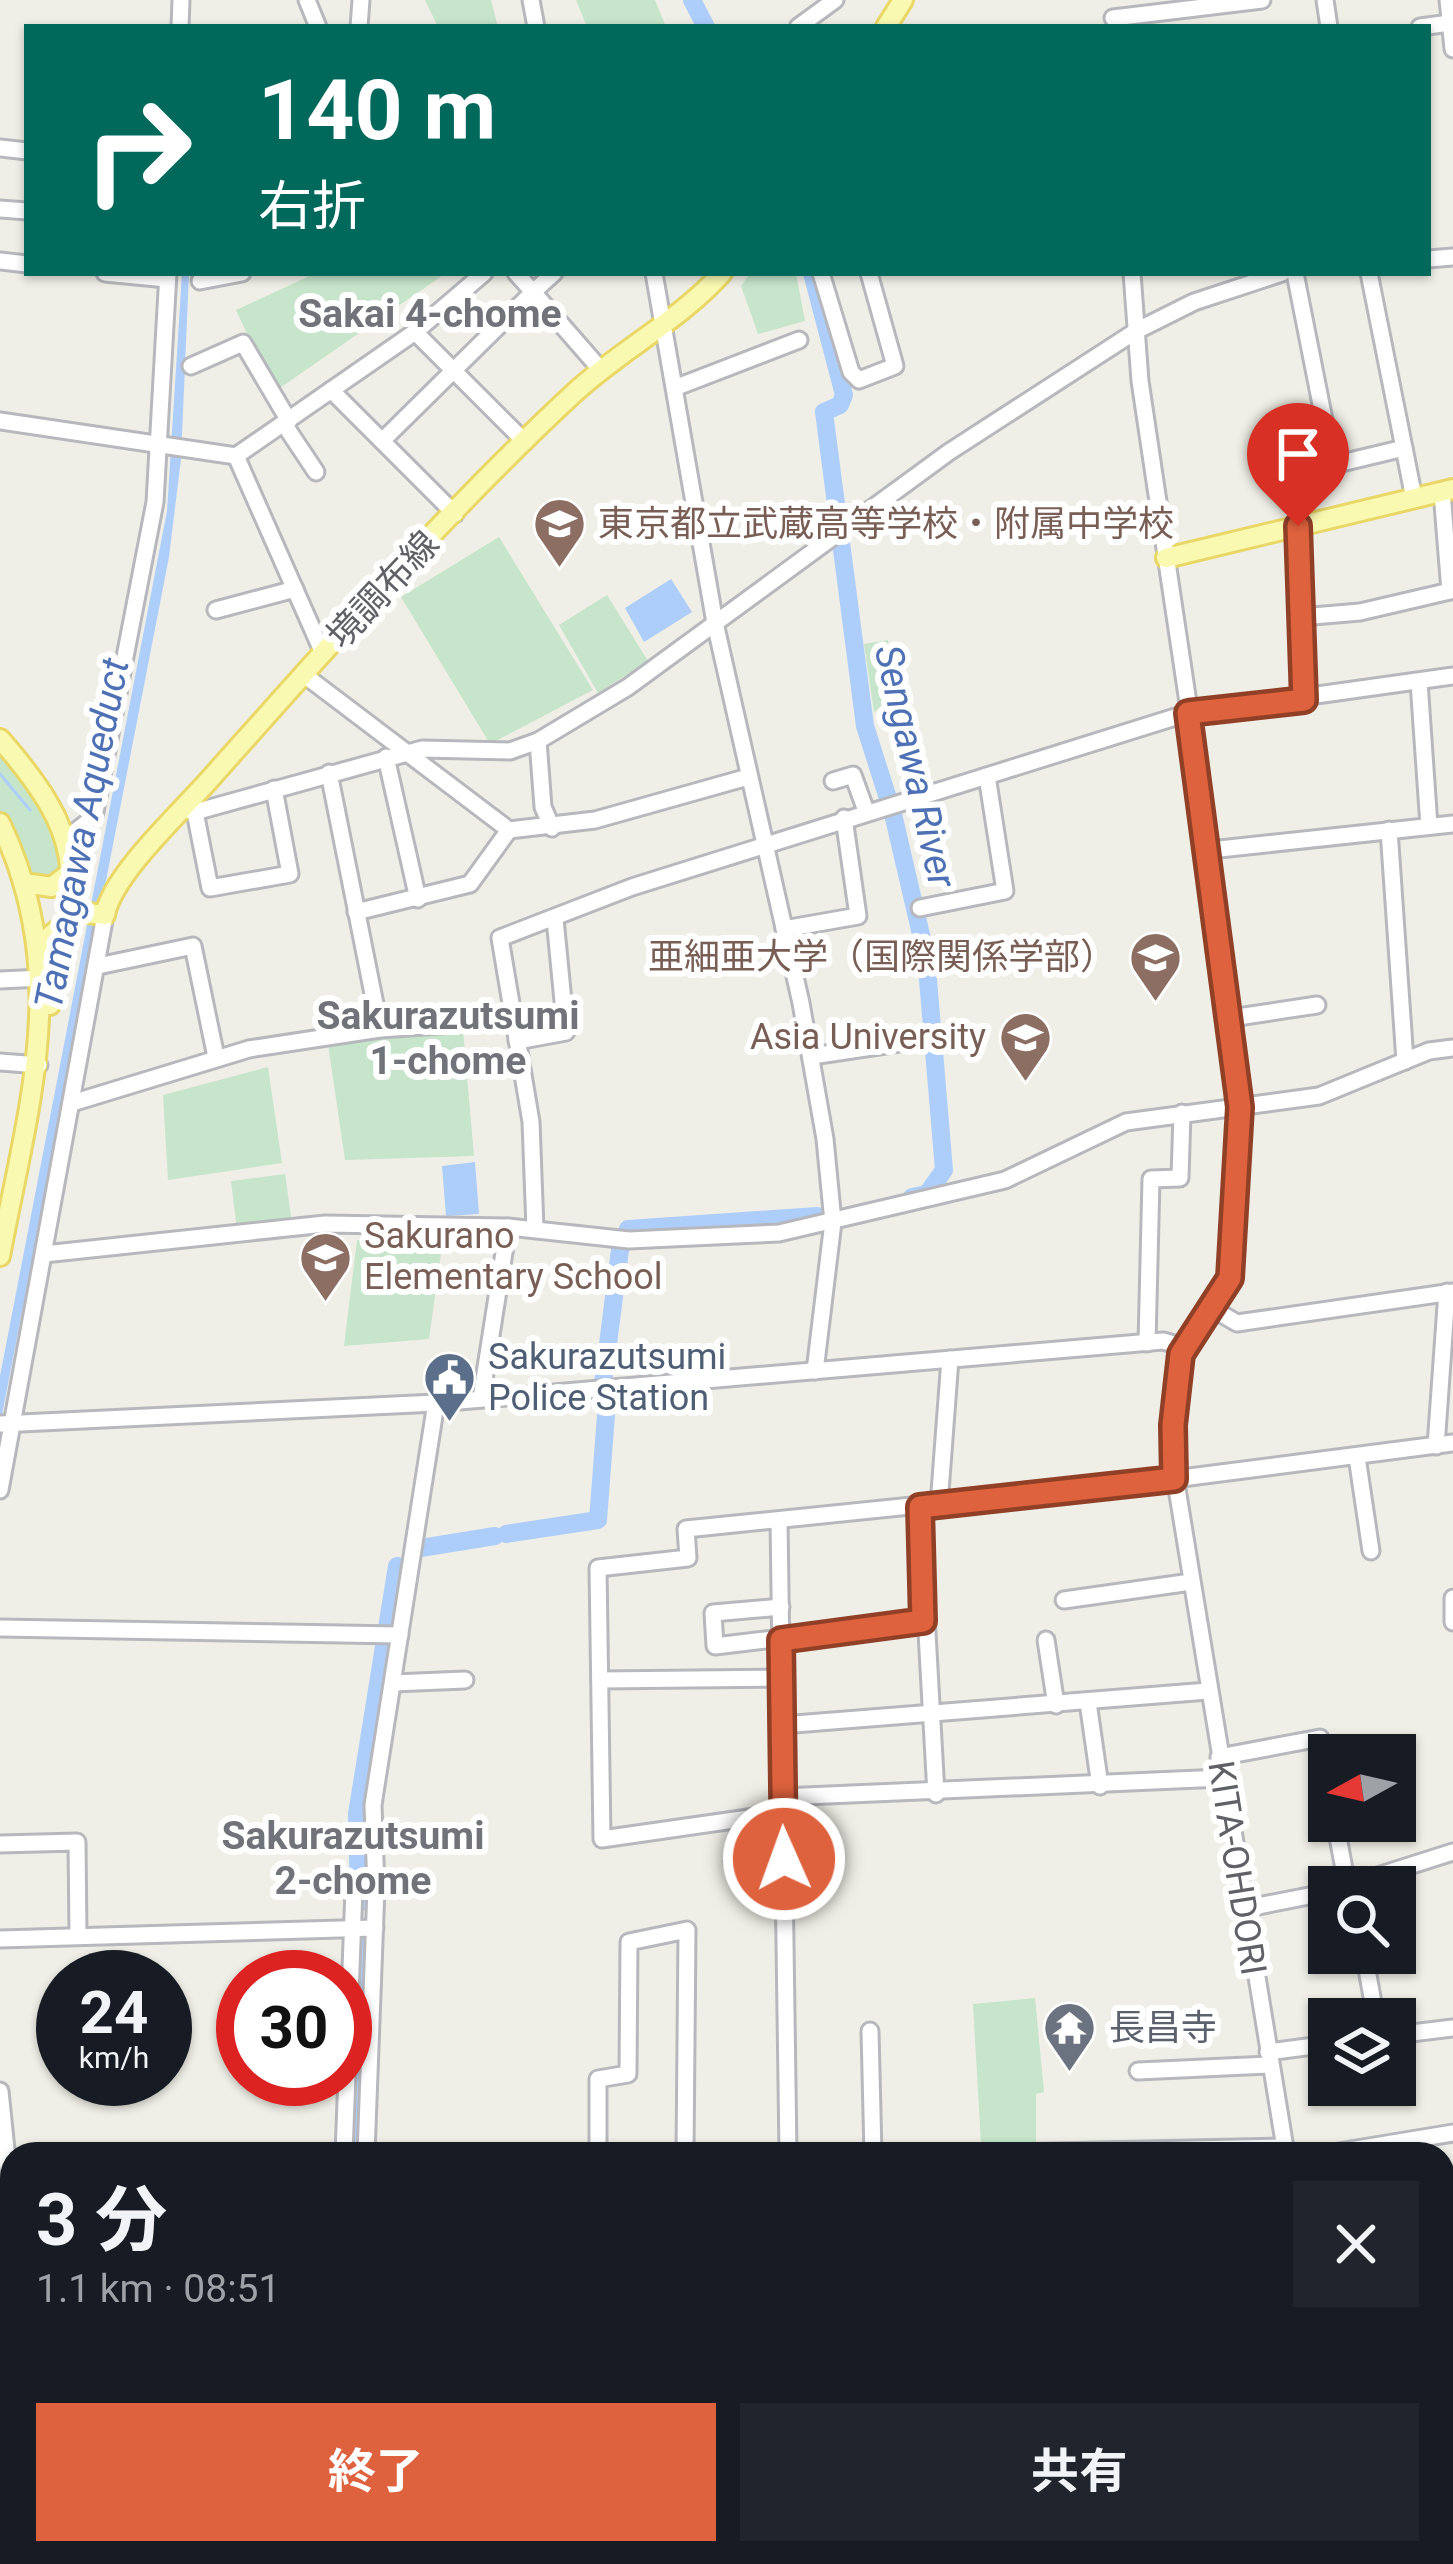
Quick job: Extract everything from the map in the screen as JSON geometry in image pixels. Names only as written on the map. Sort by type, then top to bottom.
[{"type":"main road","name":"境調布線","points":[[103,915],[114,890],[190,810],[304,674],[454,514],[601,370],[719,276]]},
{"type":"main road","points":[[1166,558],[1447,490]]},
{"type":"main road","points":[[0,739],[47,798],[67,838],[72,871],[75,915],[42,1032]]},
{"type":"main road","points":[[0,823],[31,912],[40,970],[42,1032],[0,1256]]},
{"type":"main road","points":[[24,883],[52,887],[72,871]]},
{"type":"main road","points":[[31,912],[50,923],[75,915],[103,915]]},
{"type":"main road","points":[[40,970],[51,934],[75,915]]},
{"type":"street","points":[[802,24],[835,0]]},
{"type":"street","points":[[1111,0],[1113,23],[1262,0]]},
{"type":"street","points":[[1448,0],[1453,49]]},
{"type":"street","points":[[67,838],[94,817],[155,502],[170,449],[167,276]]},
{"type":"street","points":[[200,281],[226,276]]},
{"type":"street","points":[[0,421],[236,456],[415,332],[480,276]]},
{"type":"street","points":[[519,276],[601,370]]},
{"type":"street","points":[[382,441],[551,276]]},
{"type":"street","points":[[655,276],[715,622],[812,1055],[833,1222],[815,1371]]},
{"type":"street","points":[[822,276],[851,372],[859,380],[895,366],[870,276]]},
{"type":"street","points":[[6,1425],[436,1403],[1171,1341],[1185,1347],[1214,1309],[1232,1270],[1240,1107],[1132,276]]},
{"type":"street","points":[[274,790],[290,874],[210,888],[190,810],[274,790],[405,749],[510,751],[538,741],[613,697],[949,452],[1136,331],[1194,302],[1273,276]]},
{"type":"street","points":[[1295,276],[1333,464],[1404,448]]},
{"type":"street","points":[[1370,276],[1414,498]]},
{"type":"street","points":[[415,332],[525,442]]},
{"type":"street","points":[[677,387],[799,340]]},
{"type":"street","points":[[191,366],[243,343],[316,472]]},
{"type":"street","points":[[332,390],[454,514]]},
{"type":"street","points":[[236,456],[323,653]]},
{"type":"street","points":[[1301,617],[1360,612],[1450,591],[1447,490]]},
{"type":"street","points":[[1298,526],[1304,700]]},
{"type":"street","points":[[216,610],[295,590]]},
{"type":"street","points":[[304,674],[509,830],[552,828],[748,777]]},
{"type":"street","points":[[535,1229],[531,1122],[500,938],[844,818],[1188,713],[1453,676]]},
{"type":"street","points":[[1419,682],[1430,826]]},
{"type":"street","points":[[538,741],[544,807],[552,828]]},
{"type":"street","points":[[386,757],[418,899]]},
{"type":"street","points":[[329,773],[380,1029]]},
{"type":"street","points":[[833,781],[853,775],[866,812]]},
{"type":"street","points":[[920,908],[1004,891],[987,776]]},
{"type":"street","points":[[784,929],[858,916],[844,818]]},
{"type":"street","points":[[1210,850],[1453,824]]},
{"type":"street","points":[[356,912],[470,884],[509,830]]},
{"type":"street","points":[[1389,830],[1405,1061]]},
{"type":"street","points":[[0,1490],[6,1425],[44,1253],[98,966],[103,915]]},
{"type":"street","points":[[517,1041],[566,1032],[555,919]]},
{"type":"street","points":[[98,966],[193,946],[216,1057]]},
{"type":"street","points":[[0,980],[40,970]]},
{"type":"street","points":[[1231,1018],[1317,1005]]},
{"type":"street","points":[[72,1103],[216,1057],[380,1029],[513,1020]]},
{"type":"street","points":[[812,1055],[919,1040]]},
{"type":"street","points":[[44,1253],[325,1224],[508,1227],[622,1238],[778,1233],[1005,1180],[1126,1122],[1319,1096],[1405,1061],[1453,1048]]},
{"type":"street","points":[[0,1062],[39,1065]]},
{"type":"street","points":[[1147,1343],[1151,1179],[1180,1178],[1183,1114]]},
{"type":"street","points":[[481,1399],[508,1227]]},
{"type":"street","points":[[1214,1309],[1237,1323],[1450,1292],[1444,1445],[1174,1479],[686,1529],[688,1558],[598,1568],[602,1839],[783,1805],[1222,1778]]},
{"type":"street","name":"KITA-OHDORI","points":[[1185,1347],[1173,1425],[1174,1479],[1283,2142]]},
{"type":"street","points":[[939,1505],[950,1359]]},
{"type":"street","points":[[366,2142],[376,1888],[373,1805],[393,1683],[389,1634],[436,1403]]},
{"type":"street","points":[[1357,1456],[1371,1551]]},
{"type":"street","points":[[920,1507],[923,1621],[937,1794]]},
{"type":"street","points":[[779,1520],[788,2142]]},
{"type":"street","points":[[1064,1600],[1191,1582]]},
{"type":"street","points":[[1453,1598],[1453,1622]]},
{"type":"street","points":[[781,1606],[713,1613],[716,1646],[923,1621]]},
{"type":"street","points":[[0,1628],[389,1634]]},
{"type":"street","points":[[1046,1640],[1056,1705]]},
{"type":"street","points":[[600,1680],[782,1678]]},
{"type":"street","points":[[393,1683],[465,1680]]},
{"type":"street","points":[[782,1725],[1208,1691]]},
{"type":"street","points":[[1088,1702],[1100,1786]]},
{"type":"street","points":[[1219,1757],[1308,1740]]},
{"type":"street","points":[[0,1844],[77,1842],[78,1936]]},
{"type":"street","points":[[1410,1866],[1453,1852]]},
{"type":"street","points":[[733,1861],[784,1859]]},
{"type":"street","points":[[344,2142],[354,1889],[376,1888]]},
{"type":"street","points":[[1243,1910],[1308,1896]]},
{"type":"street","points":[[0,1939],[375,1928]]},
{"type":"street","points":[[598,2142],[598,2079],[628,2074],[629,1942],[687,1930],[686,2142]]},
{"type":"street","points":[[1416,2032],[1453,2028]]},
{"type":"street","points":[[870,2031],[873,2142]]},
{"type":"street","points":[[1138,2072],[1269,2059],[1308,2049]]},
{"type":"street","points":[[0,2091],[5,2142]]},
{"type":"street","points":[[1395,2142],[1453,2132]]},
{"type":"green space","points":[[425,0],[491,0],[497,24],[437,24]]},
{"type":"green space","points":[[576,0],[655,0],[665,24],[586,24]]},
{"type":"green space","points":[[310,276],[442,276],[274,392],[236,310]]},
{"type":"green space","points":[[748,276],[797,276],[805,321],[758,334],[741,286]]},
{"type":"green space","points":[[499,537],[593,690],[490,744],[401,597]]},
{"type":"green space","points":[[607,595],[648,661],[598,693],[559,625]]},
{"type":"green space","points":[[888,640],[895,698],[874,712],[864,644]]},
{"type":"green space","points":[[0,752],[32,786],[70,864],[50,881],[30,879],[0,810]]},
{"type":"green space","points":[[463,1030],[474,1156],[345,1160],[328,1044]]},
{"type":"green space","points":[[268,1067],[282,1163],[168,1180],[163,1095]]},
{"type":"green space","points":[[285,1174],[292,1223],[237,1230],[231,1181]]},
{"type":"green space","points":[[357,1240],[441,1254],[429,1339],[344,1346]]},
{"type":"green space","points":[[1035,1998],[1044,2092],[1036,2094],[1036,2142],[981,2142],[973,2004]]},
{"type":"water","points":[[182,276],[189,276],[181,459],[169,557],[0,1425],[0,1376],[167,511]]},
{"type":"water","points":[[671,579],[692,612],[644,642],[625,608]]},
{"type":"water","points":[[475,1162],[479,1214],[446,1216],[442,1166]]},
{"type":"waterway","name":"Sengawa River","points":[[692,0],[704,24]]},
{"type":"waterway","name":"Sengawa River","points":[[813,276],[844,395],[840,405],[824,412],[865,726],[893,814],[926,956],[944,1170],[927,1194],[912,1197]]},
{"type":"waterway","points":[[0,774],[30,810]]},
{"type":"waterway","name":"Sengawa River","points":[[603,1383],[620,1250],[628,1229],[817,1216]]},
{"type":"waterway","name":"Sengawa River","points":[[506,1534],[598,1520],[607,1402]]},
{"type":"waterway","name":"Sengawa River","points":[[421,1548],[495,1536]]},
{"type":"waterway","name":"Sengawa River","points":[[359,1903],[357,1814],[397,1566]]},
{"type":"waterway","name":"Sengawa River","points":[[352,2142],[359,1931]]},
{"type":"place","name":"東京都立武蔵高等学校・附属中学校","points":[[559,570]]},
{"type":"place","name":"亜細亜大学（国際関係学部）","points":[[1155,1003]]},
{"type":"place","name":"Asia University","points":[[1025,1083]]},
{"type":"place","name":"Sakurano Elementary School","points":[[325,1303]]},
{"type":"place","name":"Sakurazutsumi Police Station","points":[[449,1424]]},
{"type":"place","name":"長昌寺","points":[[1070,2074]]},
{"type":"district","name":"Sakai 4-chome","points":[[430,314]]},
{"type":"district","name":"Sakurazutsumi 1-chome","points":[[448,1038]]},
{"type":"district","name":"Sakurazutsumi 2-chome","points":[[353,1858]]},
{"type":"route","points":[[784,1859],[781,1640],[923,1621],[920,1507],[1174,1479],[1173,1425],[1181,1354],[1230,1278],[1240,1107],[1210,850],[1188,713],[1304,700],[1298,526]]},
{"type":"water label","name":"Tamagawa Aqueduct","points":[[82,834]]}]
